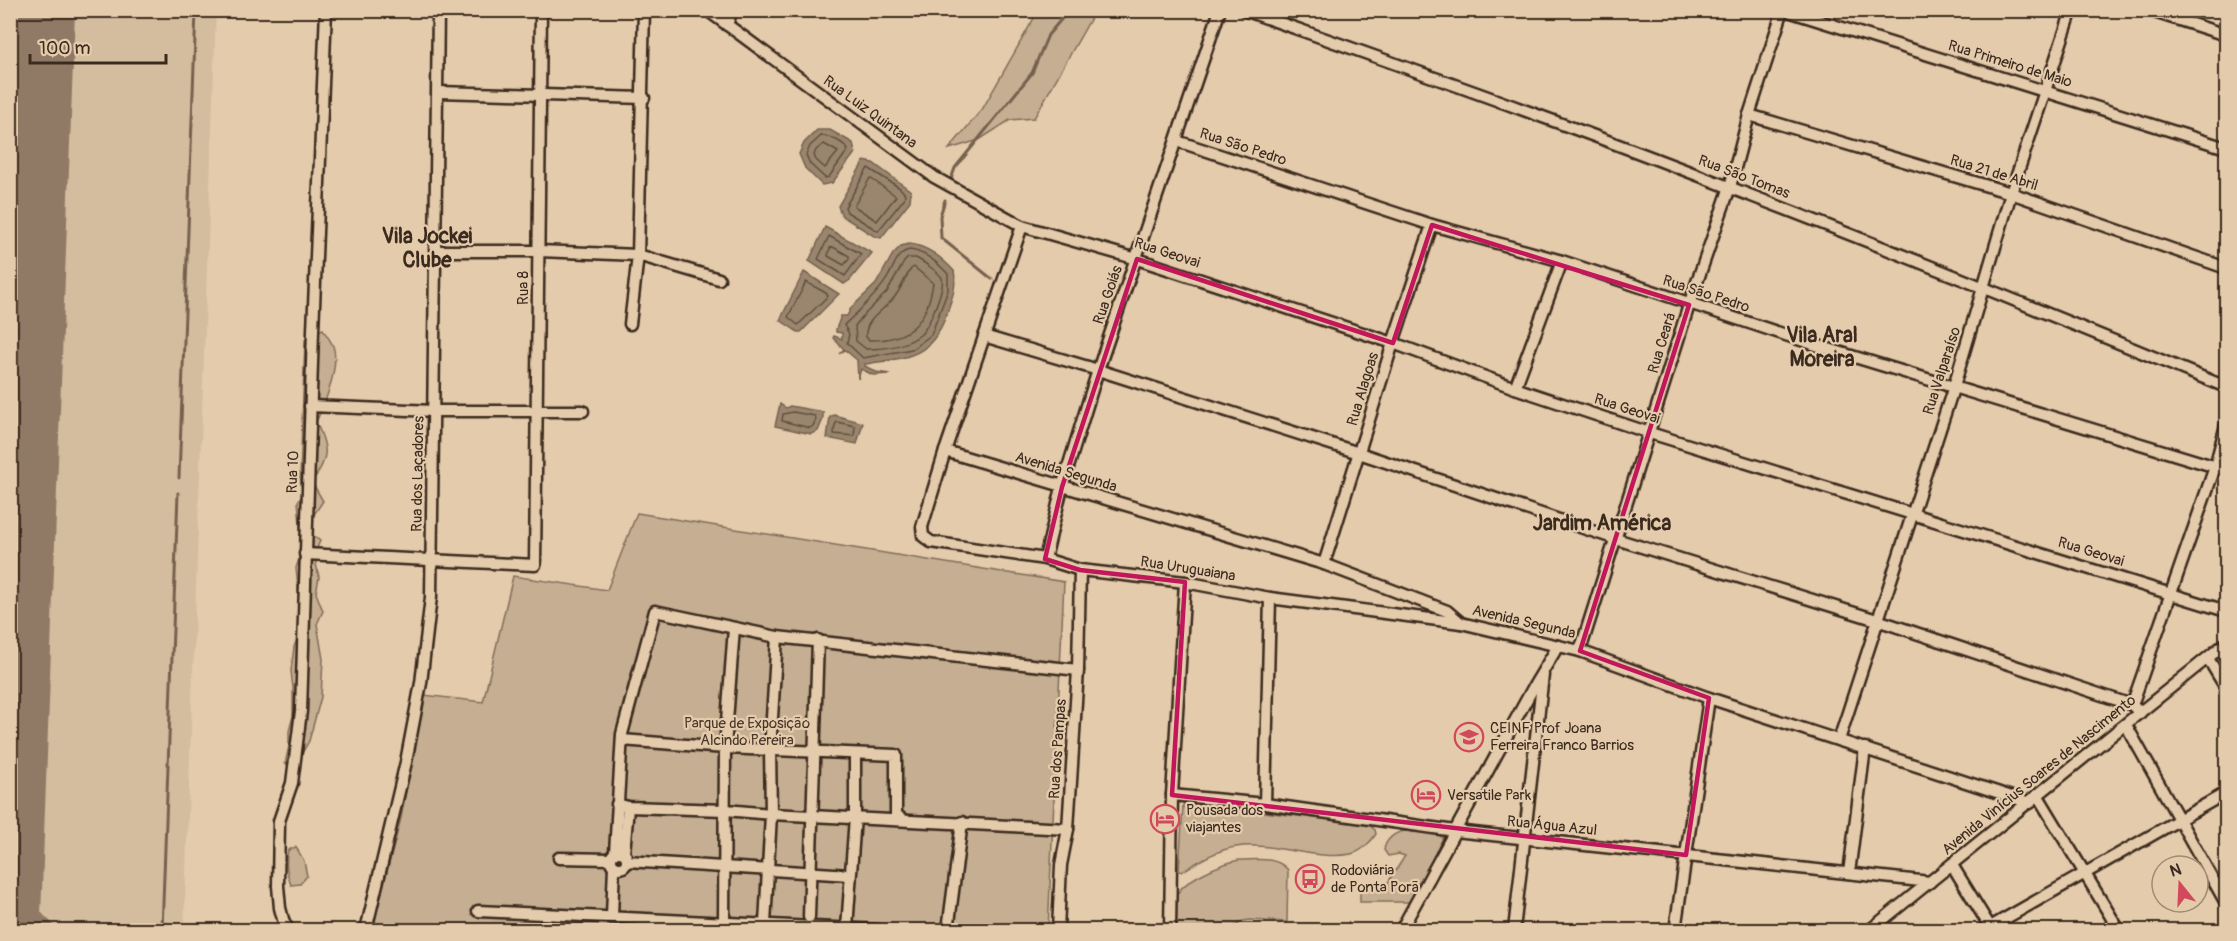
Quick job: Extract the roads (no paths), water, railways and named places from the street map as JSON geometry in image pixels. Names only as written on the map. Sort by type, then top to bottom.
[{"type":"street","name":"Rua 10","points":[[289,930],[284,924],[280,908],[279,821],[292,783],[301,711],[310,406],[326,10]]},
{"type":"street","name":"Rua dos Laçadores","points":[[366,930],[406,762],[421,683],[431,597],[438,10]]},
{"type":"street","name":"Rua 8","points":[[432,560],[535,565],[541,10]]},
{"type":"street","points":[[630,324],[638,255],[644,98],[644,10]]},
{"type":"street","name":"Rua Luiz Quintana","points":[[707,10],[934,177],[1022,226]]},
{"type":"street","points":[[727,25],[732,10]]},
{"type":"street","name":"Rua Goiás","points":[[1045,559],[1062,487],[1098,370],[1220,10]]},
{"type":"street","name":"Rua São Tomas","points":[[1244,10],[1730,187],[2226,387]]},
{"type":"street","name":"Rua Ceará","points":[[1580,651],[1689,304],[1730,187],[1749,115],[1784,10]]},
{"type":"street","name":"Rua Primeiro de Maio","points":[[1784,10],[2226,148]]},
{"type":"street","name":"Rua Valparaíso","points":[[1839,740],[1954,386],[2011,192],[2072,10]]},
{"type":"street","points":[[2148,10],[2226,35]]},
{"type":"street","points":[[438,92],[644,98]]},
{"type":"street","name":"Rua 21 de Abril","points":[[1749,115],[2011,192],[2226,268]]},
{"type":"street","name":"Rua São Pedro","points":[[1177,141],[1432,225],[1562,261],[1689,304],[2226,470]]},
{"type":"street","name":"Rua Alagoas","points":[[1324,564],[1432,225]]},
{"type":"street","points":[[945,451],[1022,226]]},
{"type":"street","name":"Rua Geovai","points":[[1022,226],[1137,259],[1393,343],[1515,388],[1650,433],[2226,611]]},
{"type":"street","points":[[436,250],[638,255],[719,279]]},
{"type":"street","points":[[1515,388],[1562,261]]},
{"type":"street","points":[[984,336],[1359,453],[1616,539],[1877,620],[2136,709],[2215,467],[2226,425]]},
{"type":"street","points":[[310,406],[434,411],[583,411]]},
{"type":"street","name":"Avenida Segunda","points":[[945,451],[1324,564],[1447,610],[1461,623],[1580,651],[1710,698],[2034,800]]},
{"type":"street","name":"Rua Uruguaiana","points":[[945,451],[922,527],[923,536],[931,542],[1045,559],[1080,570],[1185,582],[1270,598],[1461,623]]},
{"type":"street","points":[[305,554],[432,560]]},
{"type":"street","name":"Rua dos Pampas","points":[[1058,930],[1061,866],[1068,829],[1078,670],[1080,570]]},
{"type":"street","points":[[1170,930],[1172,795],[1185,582]]},
{"type":"street","points":[[1265,804],[1270,598]]},
{"type":"street","points":[[616,916],[622,806],[622,740],[655,611],[777,637],[1078,670]]},
{"type":"street","points":[[724,923],[725,748],[734,628]]},
{"type":"street","points":[[765,924],[771,814],[770,750],[777,637]]},
{"type":"street","points":[[809,917],[818,640]]},
{"type":"street","name":"Avenida Vinícius Soares de Nascimento","points":[[1870,930],[2126,725],[2136,709],[2209,660],[2226,643]]},
{"type":"street","points":[[1401,930],[1558,646]]},
{"type":"street","points":[[2209,660],[2226,688]]},
{"type":"street","points":[[1514,930],[1544,672]]},
{"type":"street","points":[[1675,930],[1710,698]]},
{"type":"street","points":[[2126,725],[2226,903]]},
{"type":"street","points":[[622,740],[725,748],[896,755],[896,815],[902,819]]},
{"type":"street","points":[[1849,873],[1864,748]]},
{"type":"street","points":[[847,928],[855,818],[855,754]]},
{"type":"street","points":[[1952,864],[1989,929],[2226,792]]},
{"type":"street","name":"Rua Água Azul","points":[[1172,795],[1265,804],[1455,831],[1930,882]]},
{"type":"street","points":[[2034,800],[2085,872],[2119,930]]},
{"type":"street","points":[[622,806],[1068,829]]},
{"type":"street","points":[[948,930],[962,822]]},
{"type":"street","points":[[559,858],[850,875]]},
{"type":"street","points":[[478,910],[878,930]]},
{"type":"water","points":[[817,130],[830,130],[853,143],[855,153],[832,183],[822,185],[805,168],[799,154],[804,143]]},
{"type":"water","points":[[864,161],[873,163],[911,191],[910,201],[881,238],[842,216],[838,206]]},
{"type":"water","points":[[825,227],[872,253],[844,284],[809,261]]},
{"type":"water","points":[[909,244],[934,253],[954,271],[954,287],[947,313],[941,328],[925,348],[906,357],[865,364],[876,372],[890,374],[873,375],[861,369],[858,379],[857,360],[845,350],[839,354],[844,349],[833,338],[834,336],[842,339],[842,333],[836,332],[836,329],[841,316],[847,316],[851,308],[876,284],[893,254],[901,246]]},
{"type":"water","points":[[804,272],[839,294],[801,332],[798,332],[780,320]]},
{"type":"water","points":[[780,404],[786,408],[790,406],[823,412],[818,431],[811,434],[775,426]]},
{"type":"water","points":[[834,415],[863,423],[857,444],[827,438],[830,417]]},
{"type":"waterway","points":[[179,478],[196,10]]},
{"type":"waterway","points":[[950,182],[955,168],[1032,73],[1048,35],[1069,10]]},
{"type":"waterway","points":[[945,200],[940,216],[941,238],[992,279]]},
{"type":"waterway","points":[[162,930],[178,493]]},
{"type":"place","name":"CEINF Prof Joana Ferreira Franco Barrios","points":[[1469,737]]},
{"type":"place","name":"Versatile Park","points":[[1426,795]]},
{"type":"place","name":"Pousada dos viajantes","points":[[1165,819]]},
{"type":"place","name":"Rodoviária de Ponta Porã","points":[[1310,879]]},
{"type":"district","name":"Vila Jockei Clube","points":[[427,248]]},
{"type":"district","name":"Vila Aral Moreira","points":[[1822,347]]},
{"type":"district","name":"Jardim América","points":[[1602,523]]},
{"type":"park label","name":"Parque de Exposição Alcindo Pereira","points":[[747,732]]}]
